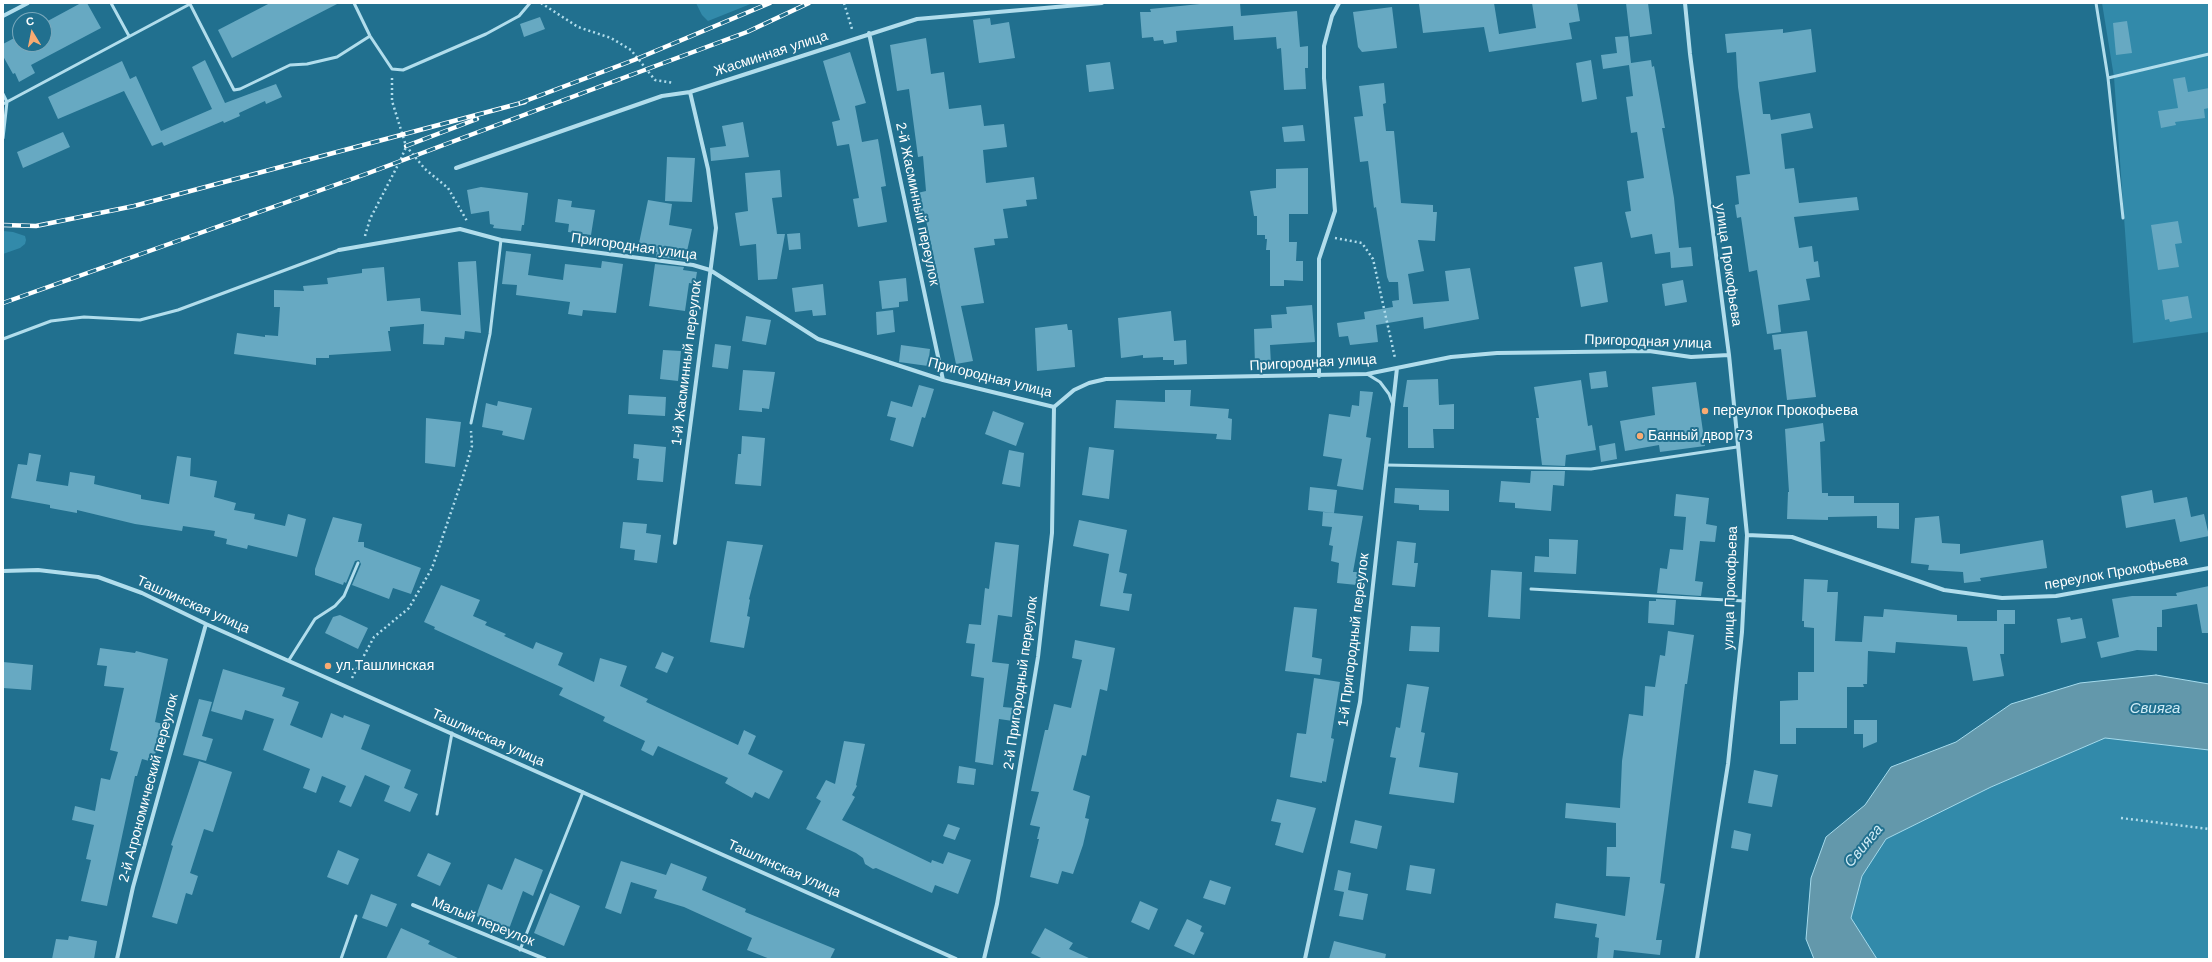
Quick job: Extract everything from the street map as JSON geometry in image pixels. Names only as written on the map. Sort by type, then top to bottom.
[{"type":"street","points":[[3,16],[28,3]]},
{"type":"street","name":"Жасминная улица","points":[[456,168],[662,96],[690,92],[869,33],[918,19],[1102,3]]},
{"type":"street","points":[[1319,376],[1319,259],[1320,250],[1328,234],[1335,211],[1324,78],[1324,46],[1332,16],[1339,3]]},
{"type":"street","name":"улица Прокофьева","points":[[1686,3],[1690,54],[1729,355],[1737,448],[1747,535],[1744,601],[1728,764],[1697,959]]},
{"type":"street","name":"2-й Жасминный переулок","points":[[869,33],[943,380]]},
{"type":"street","name":"1-й Жасминный переулок","points":[[675,543],[716,228],[708,169],[690,92]]},
{"type":"street","name":"Пригородная улица","points":[[339,250],[460,230],[500,240],[692,265],[710,270],[818,338],[943,380],[1054,407],[1074,390],[1089,383],[1106,379],[1367,374],[1451,357],[1497,353],[1648,351],[1692,357],[1729,355]]},
{"type":"street","name":"1-й Пригородный переулок","points":[[1305,959],[1360,702],[1397,368]]},
{"type":"street","name":"2-й Пригородный переулок","points":[[984,959],[997,904],[1038,657],[1052,533],[1054,407]]},
{"type":"street","name":"переулок Прокофьева","points":[[1747,535],[1792,537],[1944,590],[2002,598],[2056,596],[2209,568]]},
{"type":"street","name":"Ташлинская улица","points":[[3,571],[38,570],[98,577],[142,593],[206,624],[956,959]]},
{"type":"street","name":"2-й Агрономический переулок","points":[[117,959],[133,887],[206,624]]},
{"type":"street","name":"Малый переулок","points":[[413,905],[545,959]]},
{"type":"lane","points":[[111,3],[129,36]]},
{"type":"lane","points":[[3,104],[191,3],[234,90],[240,89],[290,65],[307,64],[337,57],[370,36]]},
{"type":"lane","points":[[354,3],[370,36],[392,69],[403,70],[486,34],[520,16],[530,3]]},
{"type":"lane","points":[[2096,3],[2108,78],[2122,218]]},
{"type":"lane","points":[[2108,78],[2209,54]]},
{"type":"lane","points":[[3,94],[7,102],[3,138]]},
{"type":"lane","points":[[471,423],[490,334],[500,240]]},
{"type":"lane","points":[[3,339],[51,321],[84,318],[140,320],[178,310],[339,250]]},
{"type":"lane","points":[[1367,374],[1380,382],[1389,394],[1393,405]]},
{"type":"lane","points":[[1386,465],[1591,469],[1737,448]]},
{"type":"lane","points":[[289,660],[316,619],[335,606],[344,596],[358,564]]},
{"type":"lane","points":[[1531,589],[1744,601]]},
{"type":"lane","points":[[437,814],[452,733]]},
{"type":"lane","points":[[520,950],[583,792]]},
{"type":"lane","points":[[341,959],[356,916]]},
{"type":"path","points":[[541,3],[578,27],[611,38],[631,50],[655,80],[674,83],[690,92]]},
{"type":"path","points":[[844,3],[848,22],[856,38]]},
{"type":"path","points":[[392,69],[392,101],[406,146],[425,169],[448,188],[462,211],[472,232]]},
{"type":"path","points":[[363,246],[370,219],[400,161],[406,146]]},
{"type":"path","points":[[1328,234],[1336,239],[1362,243],[1373,259],[1397,368]]},
{"type":"path","points":[[347,686],[374,637],[409,608],[432,568],[451,515],[472,446],[471,423]]},
{"type":"path","points":[[2121,818],[2209,829]]},
{"type":"shaded area","points":[[696,3],[753,3],[708,21],[702,15]]},
{"type":"shaded area","points":[[2102,3],[2209,3],[2209,332],[2133,343],[2114,77]]},
{"type":"shaded area","points":[[3,231],[13,232],[25,236],[25,244],[20,248],[3,254]]},
{"type":"shaded area","points":[[2105,738],[2209,750],[2209,959],[1877,959],[1851,918],[1862,876],[1886,839],[1991,787]]},
{"type":"water","name":"Свияга","points":[[2156,675],[2209,684],[2209,750],[2105,738],[1991,787],[1886,839],[1862,876],[1851,918],[1877,959],[1814,959],[1806,939],[1811,878],[1826,837],[1865,805],[1891,767],[1956,742],[2011,704],[2080,683]]},
{"type":"building","points":[[81,3],[87,3],[101,28],[31,65],[35,73],[19,82],[15,73],[13,74],[3,56],[3,44],[12,39],[12,52],[52,52],[52,19]]},
{"type":"building","points":[[270,3],[339,3],[232,58],[218,30]]},
{"type":"building","points":[[1210,3],[1240,3],[1241,16],[1297,11],[1300,47],[1308,46],[1308,68],[1305,68],[1306,89],[1284,90],[1281,48],[1277,49],[1276,37],[1234,40],[1233,26],[1176,31],[1177,42],[1164,44],[1163,40],[1154,41],[1153,37],[1142,38],[1140,12],[1151,12],[1150,9]]},
{"type":"building","points":[[1494,3],[1499,34],[1536,28],[1532,3],[1577,3],[1580,21],[1569,23],[1572,39],[1489,52],[1484,27],[1423,33],[1419,4]]},
{"type":"building","points":[[1626,3],[1648,3],[1652,34],[1630,37]]},
{"type":"building","points":[[1392,7],[1397,48],[1362,52],[1358,47],[1353,12]]},
{"type":"building","points":[[540,17],[545,29],[524,37],[520,24]]},
{"type":"building","points":[[990,18],[991,25],[1009,22],[1015,58],[979,63],[973,20]]},
{"type":"building","points":[[2127,21],[2132,53],[2116,55],[2113,23]]},
{"type":"building","points":[[1783,29],[1783,33],[1811,29],[1816,72],[1759,82],[1763,114],[1770,114],[1771,120],[1810,113],[1813,128],[1781,134],[1785,169],[1794,168],[1799,203],[1857,197],[1859,210],[1794,217],[1799,248],[1812,246],[1814,262],[1818,261],[1820,277],[1806,279],[1810,300],[1778,305],[1781,332],[1767,334],[1757,270],[1749,272],[1741,217],[1737,218],[1735,205],[1739,204],[1736,176],[1750,174],[1738,87],[1736,52],[1727,53],[1725,34]]},
{"type":"building","points":[[1628,36],[1631,63],[1651,60],[1652,67],[1654,66],[1665,128],[1662,128],[1674,198],[1679,248],[1691,247],[1693,266],[1671,268],[1670,252],[1655,254],[1652,234],[1631,238],[1625,212],[1631,211],[1627,181],[1644,178],[1637,132],[1631,133],[1626,97],[1633,96],[1629,65],[1603,69],[1601,55],[1617,53],[1615,37]]},
{"type":"building","points":[[926,38],[931,74],[944,72],[949,109],[981,105],[984,126],[1004,124],[1007,147],[983,150],[986,183],[1034,177],[1037,199],[1026,200],[1027,206],[1003,209],[1008,238],[994,239],[995,245],[974,248],[984,303],[961,306],[973,361],[956,364],[925,215],[917,216],[913,194],[926,191],[923,156],[918,157],[909,89],[897,91],[890,45]]},
{"type":"building","points":[[850,52],[866,103],[855,106],[862,142],[878,139],[886,186],[881,187],[887,222],[858,227],[853,199],[859,198],[849,144],[837,146],[832,122],[840,120],[823,61]]},
{"type":"building","points":[[205,60],[225,103],[276,84],[282,97],[266,104],[265,101],[239,113],[240,116],[224,123],[223,121],[164,146],[162,142],[152,146],[124,91],[58,119],[48,97],[122,61],[130,79],[136,76],[161,131],[212,109],[192,67]]},
{"type":"building","points":[[1591,60],[1597,99],[1582,102],[1576,63]]},
{"type":"building","points":[[1110,62],[1114,89],[1089,92],[1086,65]]},
{"type":"building","points":[[2185,77],[2188,92],[2209,88],[2209,108],[2204,109],[2205,118],[2175,122],[2176,125],[2161,128],[2158,111],[2178,108],[2173,79]]},
{"type":"building","points":[[1384,83],[1386,103],[1383,104],[1386,131],[1394,131],[1401,203],[1433,205],[1433,212],[1437,212],[1435,241],[1418,240],[1424,271],[1408,274],[1413,304],[1449,301],[1445,271],[1470,268],[1479,319],[1424,329],[1423,317],[1376,325],[1378,342],[1350,345],[1348,336],[1339,337],[1337,323],[1365,319],[1364,312],[1393,307],[1392,301],[1399,300],[1398,282],[1389,282],[1387,277],[1376,207],[1374,208],[1368,161],[1360,162],[1354,117],[1363,116],[1359,86]]},
{"type":"building","points":[[743,122],[749,157],[711,161],[710,148],[726,146],[722,126]]},
{"type":"building","points":[[1303,125],[1305,141],[1284,142],[1282,127]]},
{"type":"building","points":[[63,132],[70,147],[23,168],[17,152]]},
{"type":"building","points":[[667,157],[695,158],[692,202],[665,201]]},
{"type":"building","points":[[1308,168],[1308,214],[1289,214],[1289,242],[1297,242],[1296,261],[1303,261],[1303,281],[1284,280],[1284,286],[1270,286],[1270,250],[1266,250],[1267,239],[1265,239],[1265,235],[1257,235],[1257,216],[1254,216],[1250,191],[1276,188],[1276,169]]},
{"type":"building","points":[[780,170],[782,197],[772,198],[777,234],[785,234],[777,279],[758,280],[756,244],[740,246],[735,213],[748,211],[745,173]]},
{"type":"building","points":[[481,187],[528,193],[524,225],[522,225],[521,231],[493,228],[494,225],[490,224],[489,211],[471,214],[467,190]]},
{"type":"building","points":[[558,199],[572,201],[571,207],[595,210],[591,235],[568,232],[569,224],[555,222]]},
{"type":"building","points":[[648,200],[672,204],[669,225],[692,229],[685,260],[656,257],[657,252],[638,248]]},
{"type":"building","points":[[2178,221],[2182,243],[2175,244],[2179,267],[2158,270],[2151,225]]},
{"type":"building","points":[[800,233],[801,249],[789,250],[787,234]]},
{"type":"building","points":[[506,251],[531,254],[528,275],[563,280],[565,264],[601,268],[602,261],[623,264],[616,313],[583,310],[582,316],[568,314],[570,302],[516,295],[517,285],[502,284]]},
{"type":"building","points":[[476,261],[481,333],[465,331],[464,339],[445,337],[444,345],[423,344],[424,324],[390,327],[390,331],[388,331],[391,351],[329,355],[329,358],[316,358],[316,365],[234,354],[237,333],[265,337],[265,335],[278,336],[280,307],[274,307],[274,290],[304,291],[303,286],[328,284],[327,278],[362,273],[362,269],[384,267],[387,301],[420,298],[421,311],[461,315],[458,262]]},
{"type":"building","points":[[1602,262],[1608,302],[1581,307],[1574,267]]},
{"type":"building","points":[[655,264],[684,267],[683,270],[697,272],[695,284],[689,283],[685,311],[649,306]]},
{"type":"building","points":[[906,278],[908,301],[899,302],[899,307],[882,309],[879,281]]},
{"type":"building","points":[[1683,280],[1687,302],[1665,306],[1662,284]]},
{"type":"building","points":[[823,284],[826,315],[813,316],[812,310],[795,312],[792,288]]},
{"type":"building","points":[[2188,296],[2192,318],[2170,322],[2169,319],[2165,320],[2162,300]]},
{"type":"building","points":[[1312,305],[1315,342],[1270,345],[1271,365],[1255,366],[1254,329],[1272,328],[1271,315],[1287,314],[1286,307]]},
{"type":"building","points":[[893,310],[895,332],[877,335],[876,312]]},
{"type":"building","points":[[1171,311],[1174,341],[1186,340],[1187,364],[1174,365],[1174,360],[1163,360],[1163,357],[1143,358],[1143,355],[1121,358],[1118,318]]},
{"type":"building","points":[[746,316],[771,320],[766,345],[742,341]]},
{"type":"building","points":[[1067,324],[1068,330],[1072,330],[1075,367],[1037,371],[1035,328]]},
{"type":"building","points":[[1807,331],[1816,397],[1787,400],[1781,349],[1774,350],[1772,335]]},
{"type":"building","points":[[715,344],[731,346],[728,369],[712,367]]},
{"type":"building","points":[[901,345],[930,349],[928,366],[899,362]]},
{"type":"building","points":[[663,350],[681,351],[678,381],[660,379]]},
{"type":"building","points":[[743,370],[775,372],[769,409],[762,408],[762,412],[739,410]]},
{"type":"building","points":[[1606,371],[1608,387],[1591,389],[1589,373]]},
{"type":"building","points":[[1438,379],[1439,405],[1454,404],[1454,429],[1433,429],[1434,448],[1408,448],[1408,407],[1403,407],[1407,380]]},
{"type":"building","points":[[1581,380],[1588,426],[1592,425],[1596,450],[1566,455],[1565,466],[1542,465],[1536,418],[1539,418],[1534,387]]},
{"type":"building","points":[[1696,382],[1705,446],[1660,452],[1659,445],[1625,451],[1620,421],[1655,415],[1652,387]]},
{"type":"building","points":[[919,385],[934,389],[925,418],[922,417],[913,447],[890,440],[896,418],[887,416],[891,401],[912,407]]},
{"type":"building","points":[[1165,390],[1191,390],[1190,406],[1229,409],[1228,418],[1232,419],[1231,440],[1216,439],[1217,434],[1114,428],[1116,400],[1165,402]]},
{"type":"building","points":[[1360,391],[1373,392],[1366,437],[1371,438],[1363,490],[1337,486],[1342,459],[1323,456],[1329,414],[1350,417],[1352,405],[1359,406]]},
{"type":"building","points":[[629,395],[666,397],[665,416],[628,414]]},
{"type":"building","points":[[498,401],[532,408],[524,440],[502,435],[503,431],[482,427],[486,403],[497,406]]},
{"type":"building","points":[[993,411],[1024,423],[1016,446],[985,434]]},
{"type":"building","points":[[426,418],[461,422],[455,467],[425,463]]},
{"type":"building","points":[[1823,423],[1825,441],[1820,442],[1822,493],[1828,493],[1828,496],[1854,496],[1854,503],[1899,503],[1899,529],[1877,528],[1877,516],[1828,517],[1828,520],[1787,519],[1789,492],[1785,429]]},
{"type":"building","points":[[742,436],[765,438],[761,486],[735,484],[738,454],[741,454]]},
{"type":"building","points":[[1615,443],[1617,459],[1601,462],[1599,446]]},
{"type":"building","points":[[634,444],[666,447],[663,482],[637,480],[639,459],[633,458]]},
{"type":"building","points":[[1089,447],[1114,450],[1109,499],[1082,495]]},
{"type":"building","points":[[1009,450],[1024,453],[1020,487],[1002,484]]},
{"type":"building","points":[[29,453],[41,455],[36,481],[68,486],[70,472],[95,476],[94,484],[141,495],[141,499],[169,504],[177,456],[191,458],[190,476],[217,481],[214,497],[236,503],[234,510],[255,514],[254,519],[285,526],[288,514],[306,519],[297,557],[248,545],[247,549],[226,544],[227,539],[214,536],[215,531],[183,526],[182,531],[135,524],[77,510],[77,513],[50,508],[50,505],[11,498],[18,464],[27,465]]},
{"type":"building","points":[[1531,471],[1565,471],[1564,486],[1553,485],[1551,511],[1515,508],[1515,503],[1499,502],[1501,481],[1530,483]]},
{"type":"building","points":[[1310,487],[1337,490],[1334,513],[1308,510]]},
{"type":"building","points":[[1395,488],[1449,490],[1449,511],[1419,510],[1419,505],[1394,503]]},
{"type":"building","points":[[2152,490],[2154,503],[2187,497],[2191,517],[2204,514],[2209,536],[2180,542],[2175,519],[2126,528],[2121,496]]},
{"type":"building","points":[[1676,494],[1709,498],[1706,524],[1717,526],[1715,542],[1700,541],[1695,581],[1703,582],[1701,596],[1657,593],[1660,568],[1667,569],[1670,549],[1683,550],[1686,517],[1674,516]]},
{"type":"building","points":[[1323,512],[1363,516],[1353,572],[1358,572],[1357,585],[1337,583],[1339,563],[1331,561],[1333,546],[1329,545],[1332,527],[1322,526]]},
{"type":"building","points":[[1939,516],[1942,543],[1960,544],[1960,554],[2043,540],[2047,568],[1980,578],[1981,581],[1964,583],[1963,572],[1928,570],[1929,565],[1911,563],[1915,518]]},
{"type":"building","points":[[333,517],[362,524],[358,542],[364,542],[364,547],[421,568],[411,594],[393,588],[389,599],[352,585],[361,564],[359,560],[355,561],[346,583],[344,582],[343,585],[315,575],[315,569]]},
{"type":"building","points":[[1079,520],[1127,530],[1119,572],[1127,574],[1123,593],[1132,594],[1129,611],[1100,606],[1109,554],[1073,546]]},
{"type":"building","points":[[623,522],[647,524],[646,533],[661,535],[657,563],[634,560],[635,550],[620,548]]},
{"type":"building","points":[[1549,539],[1578,540],[1576,574],[1534,572],[1535,556],[1549,557]]},
{"type":"building","points":[[727,541],[763,545],[749,599],[747,616],[750,617],[744,648],[710,642]]},
{"type":"building","points":[[1397,541],[1416,543],[1414,563],[1418,563],[1415,587],[1392,585]]},
{"type":"building","points":[[995,542],[1019,545],[1012,617],[998,615],[992,662],[1009,664],[1003,707],[1014,708],[1013,721],[999,719],[993,765],[975,762],[984,678],[971,676],[975,644],[966,643],[969,624],[981,625],[985,588],[989,589]]},
{"type":"building","points":[[1491,570],[1522,572],[1520,619],[1488,617]]},
{"type":"building","points":[[1804,579],[1828,580],[1827,592],[1838,592],[1835,641],[1862,642],[1864,616],[1883,617],[1884,609],[1957,615],[1957,621],[1997,621],[1997,610],[2015,610],[2015,624],[2004,624],[2004,654],[2000,654],[2004,676],[1973,681],[1967,647],[1896,642],[1895,653],[1868,651],[1867,684],[1863,684],[1864,687],[1847,687],[1847,728],[1796,728],[1796,744],[1780,744],[1780,701],[1798,700],[1798,672],[1814,672],[1814,628],[1804,627],[1804,621],[1802,621]]},
{"type":"building","points":[[441,585],[480,600],[473,616],[487,622],[485,625],[506,634],[504,636],[533,649],[536,642],[563,653],[558,665],[594,682],[600,658],[627,666],[620,686],[648,699],[646,702],[738,745],[744,730],[756,736],[748,754],[783,771],[769,799],[755,792],[752,798],[725,783],[728,778],[658,746],[653,756],[641,750],[645,741],[603,721],[605,717],[559,695],[563,688],[434,629],[435,627],[424,622]]},
{"type":"building","points":[[2209,586],[2209,633],[2202,633],[2197,604],[2162,610],[2162,627],[2157,627],[2157,651],[2137,650],[2101,658],[2097,642],[2119,637],[2112,599],[2132,596],[2177,596],[2176,593]]},
{"type":"building","points":[[1656,599],[1676,600],[1674,625],[1648,623],[1649,601],[1656,601]]},
{"type":"building","points":[[1294,607],[1317,609],[1312,657],[1322,659],[1320,675],[1285,671]]},
{"type":"building","points":[[340,615],[368,628],[358,649],[325,633],[333,617]]},
{"type":"building","points":[[2070,617],[2071,620],[2082,618],[2086,638],[2061,643],[2057,619]]},
{"type":"building","points":[[1411,626],[1440,627],[1439,652],[1409,651]]},
{"type":"building","points":[[1668,631],[1694,635],[1687,684],[1685,684],[1660,883],[1665,884],[1656,940],[1662,940],[1660,955],[1614,950],[1613,959],[1597,959],[1599,938],[1595,937],[1597,924],[1554,918],[1556,903],[1625,916],[1630,877],[1606,876],[1607,847],[1616,847],[1616,823],[1565,818],[1566,803],[1620,808],[1622,761],[1629,714],[1643,716],[1645,686],[1655,687],[1660,655],[1665,656]]},
{"type":"building","points":[[1075,640],[1115,648],[1107,691],[1100,689],[1086,756],[1082,755],[1073,790],[1090,796],[1085,818],[1089,819],[1083,845],[1073,874],[1062,871],[1058,884],[1030,877],[1039,839],[1037,839],[1040,827],[1030,825],[1039,792],[1031,791],[1045,730],[1048,730],[1054,704],[1071,708],[1082,660],[1072,658]]},
{"type":"building","points":[[100,648],[135,653],[136,651],[168,659],[155,722],[163,724],[153,762],[142,759],[137,776],[135,776],[107,906],[81,901],[91,860],[86,859],[94,825],[72,820],[75,806],[95,811],[101,778],[110,780],[118,752],[110,750],[124,688],[104,686],[107,666],[97,665]]},
{"type":"building","points":[[662,652],[674,657],[667,673],[655,668]]},
{"type":"building","points":[[3,662],[33,665],[31,690],[3,688]]},
{"type":"building","points":[[223,669],[285,688],[282,696],[299,702],[290,725],[322,738],[331,713],[343,718],[344,715],[370,725],[361,749],[411,770],[404,788],[418,794],[410,812],[384,801],[390,786],[365,775],[351,807],[339,802],[346,786],[322,776],[316,793],[303,788],[310,769],[263,750],[274,719],[245,710],[242,720],[211,711]]},
{"type":"building","points":[[1314,678],[1340,682],[1331,738],[1334,739],[1326,782],[1322,781],[1322,783],[1290,777],[1297,733],[1306,734]]},
{"type":"building","points":[[1407,684],[1429,687],[1421,732],[1425,733],[1419,767],[1458,773],[1454,803],[1389,794],[1396,758],[1390,757],[1396,727],[1400,728]]},
{"type":"building","points":[[199,699],[212,702],[202,736],[213,739],[206,761],[183,755]]},
{"type":"building","points":[[1854,720],[1877,720],[1877,742],[1863,748],[1863,734],[1854,734]]},
{"type":"building","points":[[844,741],[865,744],[857,786],[852,795],[855,797],[842,820],[931,863],[932,860],[943,864],[948,852],[971,860],[958,894],[935,885],[932,893],[876,868],[873,869],[865,864],[863,858],[856,853],[806,829],[821,801],[816,798],[826,780],[835,784]]},
{"type":"building","points":[[199,761],[232,772],[213,832],[204,829],[190,873],[198,876],[192,895],[186,893],[177,924],[152,917],[173,846],[171,845]]},
{"type":"building","points":[[959,766],[976,769],[974,785],[957,783]]},
{"type":"building","points":[[1754,770],[1778,775],[1772,807],[1748,803]]},
{"type":"building","points":[[1277,799],[1316,808],[1303,853],[1275,845],[1281,823],[1271,821]]},
{"type":"building","points":[[1355,820],[1382,826],[1377,849],[1350,843]]},
{"type":"building","points":[[948,824],[960,828],[955,840],[943,836]]},
{"type":"building","points":[[1734,830],[1751,834],[1748,851],[1731,848]]},
{"type":"building","points":[[338,850],[359,859],[348,885],[327,877]]},
{"type":"building","points":[[428,853],[451,863],[440,886],[417,876]]},
{"type":"building","points":[[515,858],[543,870],[533,896],[523,891],[509,929],[476,916],[488,884],[502,890]]},
{"type":"building","points":[[621,861],[666,875],[671,863],[707,877],[702,890],[746,909],[745,912],[835,949],[830,959],[770,959],[747,950],[752,938],[684,907],[654,898],[657,890],[631,882],[621,914],[605,908]]},
{"type":"building","points":[[1410,865],[1435,869],[1431,894],[1406,890]]},
{"type":"building","points":[[1338,870],[1351,873],[1348,890],[1368,894],[1363,920],[1339,916],[1344,892],[1334,890]]},
{"type":"building","points":[[1210,880],[1231,887],[1225,905],[1203,898]]},
{"type":"building","points":[[550,893],[580,906],[564,946],[534,933]]},
{"type":"building","points":[[371,894],[397,904],[387,927],[362,918]]},
{"type":"building","points":[[1140,901],[1158,909],[1149,930],[1131,922]]},
{"type":"building","points":[[1187,919],[1202,926],[1200,931],[1204,933],[1194,955],[1174,946]]},
{"type":"building","points":[[401,928],[430,941],[428,944],[460,959],[386,959]]},
{"type":"building","points":[[1045,928],[1073,943],[1069,949],[1091,959],[1043,959],[1031,953]]},
{"type":"building","points":[[69,936],[97,941],[94,959],[52,959],[56,939],[68,940]]},
{"type":"building","points":[[1334,941],[1386,954],[1385,959],[1329,959]]},
{"type":"railway","points":[[520,103],[634,60],[770,3]]},
{"type":"railway","points":[[3,303],[366,174],[747,32],[809,3]]},
{"type":"railway","points":[[3,225],[36,226],[134,206],[525,102]]},
{"type":"railway","points":[[406,146],[477,119]]},
{"type":"place","name":"переулок Прокофьева","points":[[1705,411]]},
{"type":"place","name":"Банный двор 73","points":[[1640,436]]},
{"type":"place","name":"ул.Ташлинская","points":[[328,666]]}]
